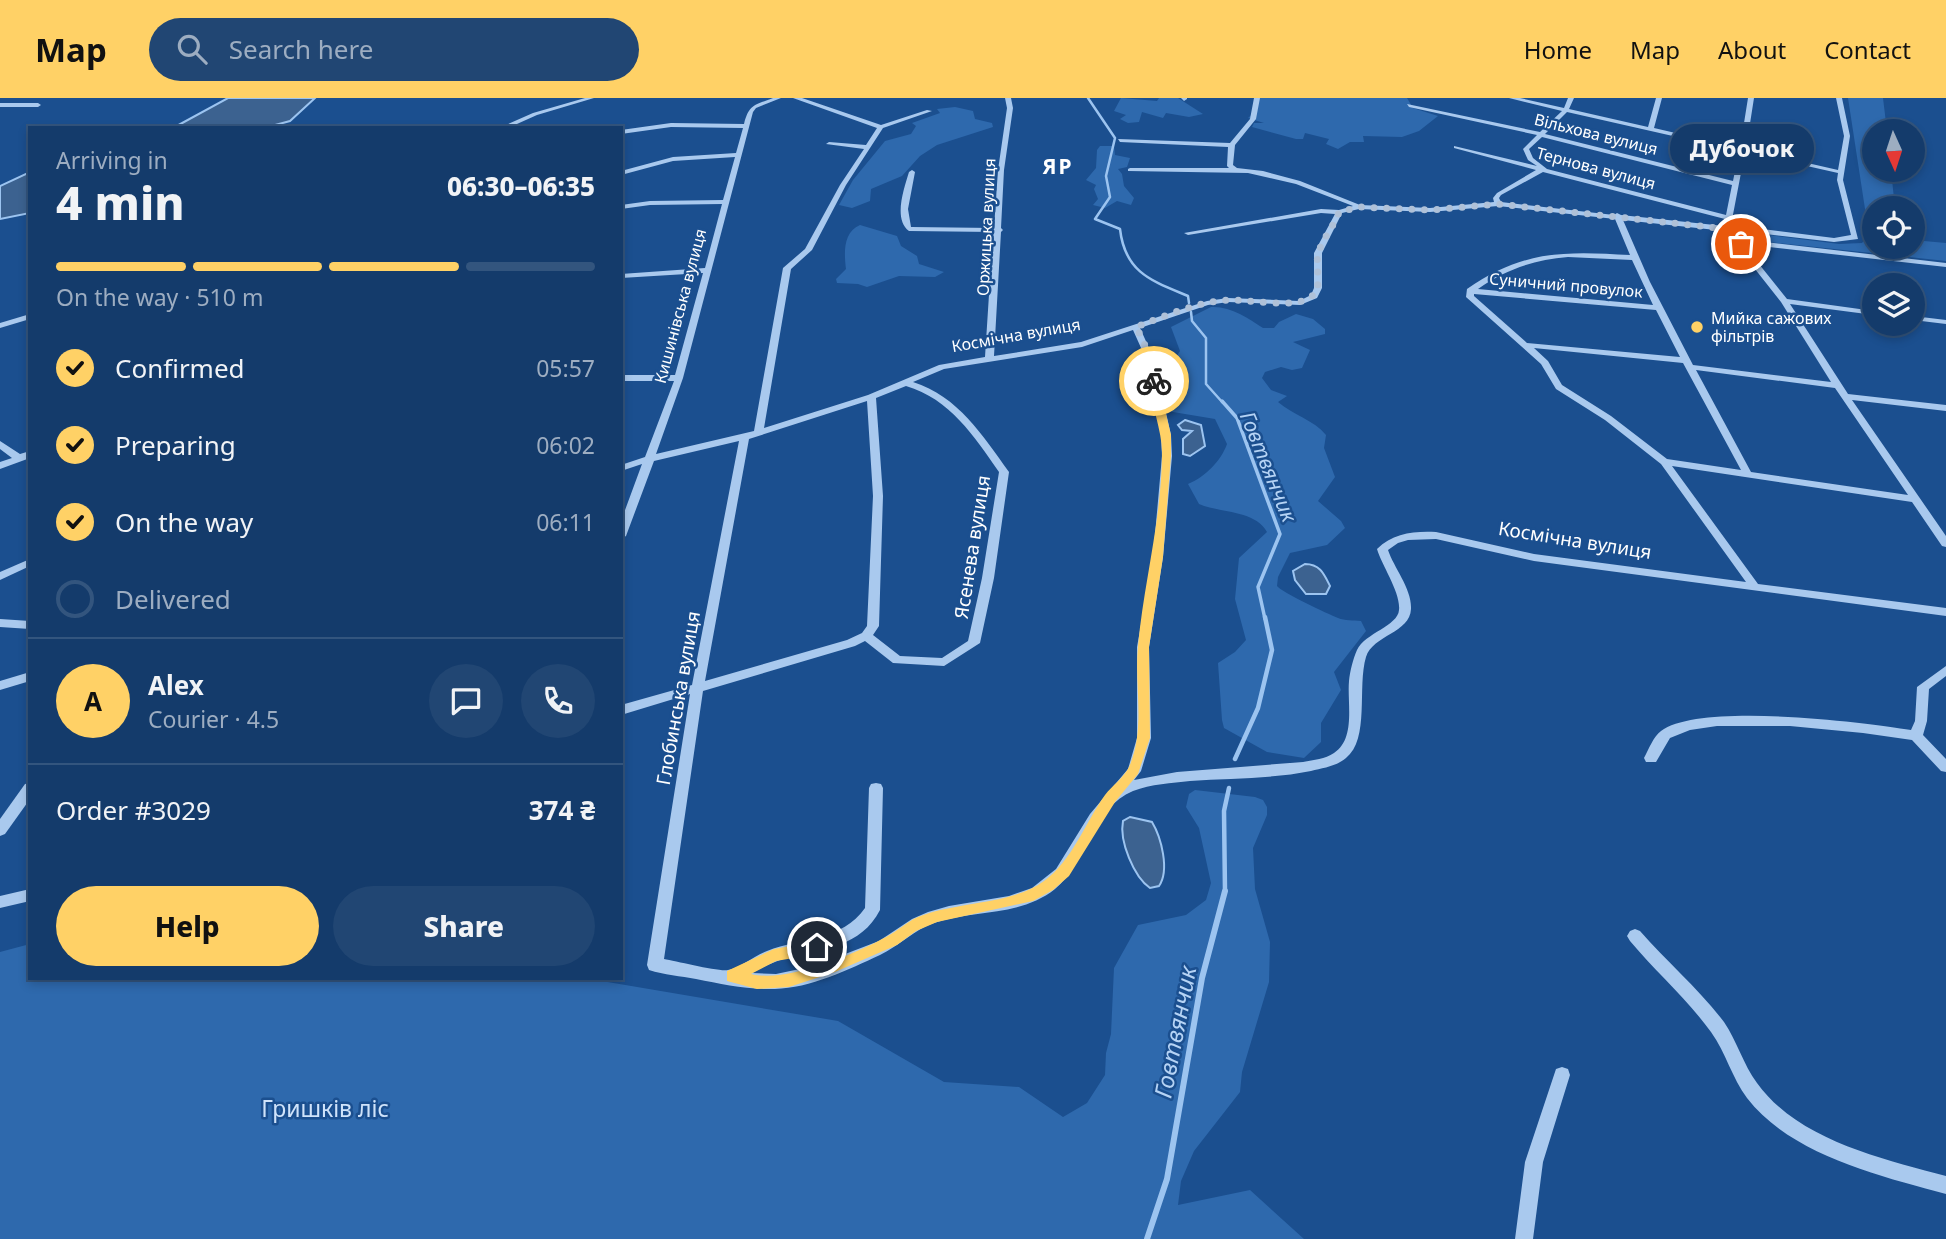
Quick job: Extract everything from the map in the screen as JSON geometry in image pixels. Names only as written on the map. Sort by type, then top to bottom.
[{"type":"street","points":[[507,126],[535,114],[591,98]]},
{"type":"street","name":"Кишинівська вулиця","points":[[623,530],[679,377],[751,110],[778,98]]},
{"type":"street","points":[[796,98],[881,127],[929,111]]},
{"type":"street","name":"Оржицька вулиця","points":[[989,359],[996,304],[1008,98]]},
{"type":"street","points":[[1235,170],[1230,166],[1232,145],[1243,126],[1254,118],[1257,98]]},
{"type":"street","points":[[1512,98],[1840,172]]},
{"type":"street","points":[[1498,204],[1496,198],[1499,194],[1544,168],[1530,159],[1526,149],[1566,110],[1571,98]]},
{"type":"street","points":[[1651,128],[1659,98]]},
{"type":"street","points":[[1751,98],[1745,150],[1734,183],[1728,225],[1784,301],[1838,386],[1946,544]]},
{"type":"street","points":[[1188,233],[1359,207],[1430,210],[1498,204],[1728,225],[1834,240],[1852,239],[1854,231],[1843,199],[1845,191],[1840,172],[1844,165],[1847,136],[1839,98]]},
{"type":"street","points":[[0,106],[38,105]]},
{"type":"street","name":"Вільхова вулиця","points":[[1409,105],[1539,134],[1734,183]]},
{"type":"street","points":[[623,132],[671,125],[746,126]]},
{"type":"street","name":"Глобинська вулиця","points":[[732,976],[655,965],[697,689],[787,268],[808,250],[881,127]]},
{"type":"street","points":[[1120,140],[1232,145]]},
{"type":"street","points":[[829,145],[868,147]]},
{"type":"street","name":"Тернова вулиця","points":[[1456,147],[1544,168],[1728,225]]},
{"type":"street","points":[[623,172],[673,159],[738,155]]},
{"type":"street","points":[[1130,170],[1209,173],[1235,170],[1321,189],[1359,207]]},
{"type":"street","points":[[912,172],[906,204],[905,224],[909,229],[999,230]]},
{"type":"street","points":[[623,207],[725,202]]},
{"type":"street","name":"Космічна вулиця","points":[[623,467],[752,435],[871,397],[942,368],[1082,344],[1207,303],[1228,300],[1300,303],[1314,296],[1318,288],[1318,253],[1339,212]]},
{"type":"street","points":[[1617,215],[1634,258],[1687,364],[1748,475]]},
{"type":"street","points":[[1738,241],[1946,265]]},
{"type":"street","points":[[1634,258],[1545,255],[1511,265],[1470,291],[1469,297],[1545,363],[1559,387],[1608,418],[1664,462],[1753,584]]},
{"type":"street","points":[[623,276],[707,270]]},
{"type":"street","name":"Суничний провулок","points":[[1470,291],[1659,308]]},
{"type":"street","points":[[1784,301],[1862,311]]},
{"type":"street","points":[[0,326],[28,317]]},
{"type":"street","points":[[1925,320],[1946,323]]},
{"type":"street","points":[[732,976],[757,982],[789,981],[830,968],[892,941],[911,926],[935,916],[1028,897],[1049,886],[1064,872],[1110,798],[1134,771],[1144,738],[1143,647],[1158,557],[1167,456],[1165,425],[1150,359],[1136,327]]},
{"type":"street","points":[[1524,345],[1687,364],[1838,386]]},
{"type":"street","points":[[623,378],[679,377]]},
{"type":"street","name":"Ясенева вулиця","points":[[866,636],[897,660],[944,662],[974,643],[988,578],[1004,472],[974,428],[950,404],[918,385],[903,382]]},
{"type":"street","points":[[623,709],[828,651],[866,636],[873,626],[878,496],[871,397]]},
{"type":"street","points":[[1847,397],[1946,408]]},
{"type":"street","points":[[0,444],[19,458]]},
{"type":"street","points":[[0,466],[28,455]]},
{"type":"street","points":[[1664,462],[1917,500]]},
{"type":"street","points":[[1930,520],[1946,522]]},
{"type":"street","name":"Космічна вулиця","points":[[1110,798],[1129,786],[1146,782],[1216,771],[1264,771],[1339,757],[1348,747],[1356,715],[1355,674],[1365,646],[1381,631],[1401,621],[1406,611],[1405,601],[1389,572],[1382,549],[1390,541],[1407,535],[1436,536],[1554,562],[1594,564],[1703,582],[1753,584],[1946,612]]},
{"type":"street","points":[[0,576],[28,563]]},
{"type":"street","points":[[0,623],[28,625]]},
{"type":"street","points":[[1916,736],[1921,721],[1923,687],[1946,670]]},
{"type":"street","points":[[0,686],[28,677]]},
{"type":"street","points":[[1651,758],[1662,737],[1670,730],[1711,723],[1844,724],[1916,736],[1946,767]]},
{"type":"street","points":[[732,976],[774,955],[817,947],[865,923],[872,910],[876,788]]},
{"type":"street","points":[[0,830],[28,791]]},
{"type":"street","points":[[0,902],[28,895]]},
{"type":"street","points":[[1635,936],[1713,1023],[1740,1073],[1757,1097],[1776,1114],[1820,1144],[1881,1167],[1946,1185]]},
{"type":"street","points":[[1524,1239],[1534,1161],[1562,1075]]},
{"type":"green space","points":[[1121,98],[1157,101],[1159,98],[1178,98],[1203,114],[1189,117],[1166,113],[1163,118],[1142,112],[1139,122],[1128,123],[1120,119],[1126,115],[1114,111]]},
{"type":"green space","points":[[1258,98],[1407,98],[1413,108],[1438,116],[1419,131],[1402,137],[1363,136],[1364,142],[1350,142],[1338,149],[1326,144],[1329,139],[1305,133],[1303,139],[1296,139],[1252,127],[1254,123],[1264,123],[1248,118],[1258,109]]},
{"type":"green space","points":[[1848,98],[1883,98],[1886,119],[1862,119],[1862,182],[1892,182],[1894,196],[1863,196]]},
{"type":"green space","points":[[955,107],[973,111],[975,119],[992,123],[993,127],[937,145],[920,156],[902,176],[871,189],[870,201],[852,208],[839,205],[853,180],[885,141],[911,134],[916,126],[912,123],[940,113],[937,109]]},
{"type":"green space","points":[[1100,146],[1114,146],[1115,155],[1130,158],[1127,167],[1118,169],[1122,174],[1124,186],[1134,198],[1131,205],[1117,201],[1105,208],[1093,205],[1098,199],[1094,189],[1096,185],[1086,180],[1096,168],[1097,150]]},
{"type":"green space","points":[[860,225],[897,236],[901,246],[917,256],[919,264],[944,272],[935,277],[899,276],[867,287],[837,283],[836,279],[846,269],[845,250],[848,238],[854,228]]},
{"type":"green space","points":[[1745,232],[1839,244],[1862,243],[1862,252],[1760,241]]},
{"type":"green space","points":[[1925,241],[1946,243],[1946,261],[1925,259]]},
{"type":"green space","points":[[1211,307],[1232,311],[1263,328],[1274,328],[1279,322],[1296,314],[1313,319],[1325,329],[1325,334],[1293,342],[1310,350],[1302,368],[1292,370],[1281,367],[1265,372],[1262,378],[1271,390],[1287,396],[1278,402],[1316,425],[1326,435],[1324,448],[1335,477],[1318,501],[1341,521],[1345,528],[1327,545],[1290,553],[1278,577],[1277,586],[1295,598],[1338,618],[1361,621],[1366,631],[1334,672],[1341,690],[1321,723],[1321,742],[1304,758],[1267,752],[1224,728],[1222,720],[1218,663],[1235,652],[1246,640],[1235,599],[1239,558],[1267,532],[1246,516],[1199,504],[1188,484],[1212,468],[1227,444],[1215,419],[1167,411],[1163,367],[1173,362],[1180,351],[1171,327]]},
{"type":"green space","name":"Гришків ліс","points":[[1195,790],[1255,797],[1263,800],[1267,807],[1267,815],[1253,848],[1255,889],[1270,942],[1269,982],[1242,1072],[1240,1092],[1194,1151],[1181,1181],[1178,1205],[1250,1190],[1304,1239],[0,1239],[0,952],[28,945],[28,980],[596,980],[838,1021],[944,1082],[1019,1087],[1063,1117],[1087,1103],[1105,1075],[1106,1053],[1111,1034],[1114,968],[1138,925],[1186,915],[1206,900],[1211,883],[1199,828],[1186,807],[1189,794]]},
{"type":"shaded area","points":[[228,98],[315,98],[290,121],[271,126],[177,126]]},
{"type":"shaded area","points":[[28,173],[28,213],[0,219],[0,186]]},
{"type":"shaded area","points":[[1185,420],[1201,425],[1205,446],[1190,456],[1183,454],[1183,439],[1192,431],[1182,430],[1178,425]]},
{"type":"shaded area","points":[[1305,564],[1318,568],[1323,574],[1330,586],[1326,594],[1306,594],[1295,580],[1293,571]]},
{"type":"shaded area","points":[[1130,817],[1152,822],[1155,828],[1164,863],[1159,886],[1150,888],[1144,883],[1129,858],[1122,829],[1123,821]]},
{"type":"waterway","name":"Говтвянчик","points":[[1088,98],[1115,138],[1106,176],[1110,197],[1095,219],[1120,229],[1123,244],[1134,266],[1152,280],[1188,296],[1189,303]]},
{"type":"waterway","name":"Говтвянчик","points":[[1191,312],[1192,321],[1206,338],[1206,384],[1223,403]]},
{"type":"waterway","name":"Говтвянчик","points":[[1222,401],[1237,418],[1280,534],[1258,587],[1265,619]]},
{"type":"waterway","name":"Говтвянчик","points":[[1235,759],[1258,708],[1272,650],[1265,617]]},
{"type":"waterway","name":"Говтвянчик","points":[[1225,891],[1224,811],[1229,788]]},
{"type":"waterway","name":"Говтвянчик","points":[[1147,1239],[1167,1179],[1202,978],[1225,891]]},
{"type":"way so far","points":[[1154,381],[1150,359],[1136,327],[1207,303],[1228,300],[1300,303],[1314,296],[1318,288],[1318,253],[1329,228],[1339,212],[1359,207],[1379,210],[1430,210],[1498,204],[1617,215],[1727,229],[1741,244]]},
{"type":"place","name":"Дубочок","points":[[1741,244]]},
{"type":"place","name":"Мийка сажових фільтрів","points":[[1697,327]]},
{"type":"district","name":"ЯР","points":[[1058,167]]},
{"type":"route","points":[[817,947],[774,955],[732,976],[757,982],[789,981],[830,968],[892,941],[911,926],[935,916],[1028,897],[1049,886],[1064,872],[1110,798],[1134,771],[1144,738],[1146,710],[1143,647],[1158,557],[1167,456],[1163,415],[1154,381]]}]
